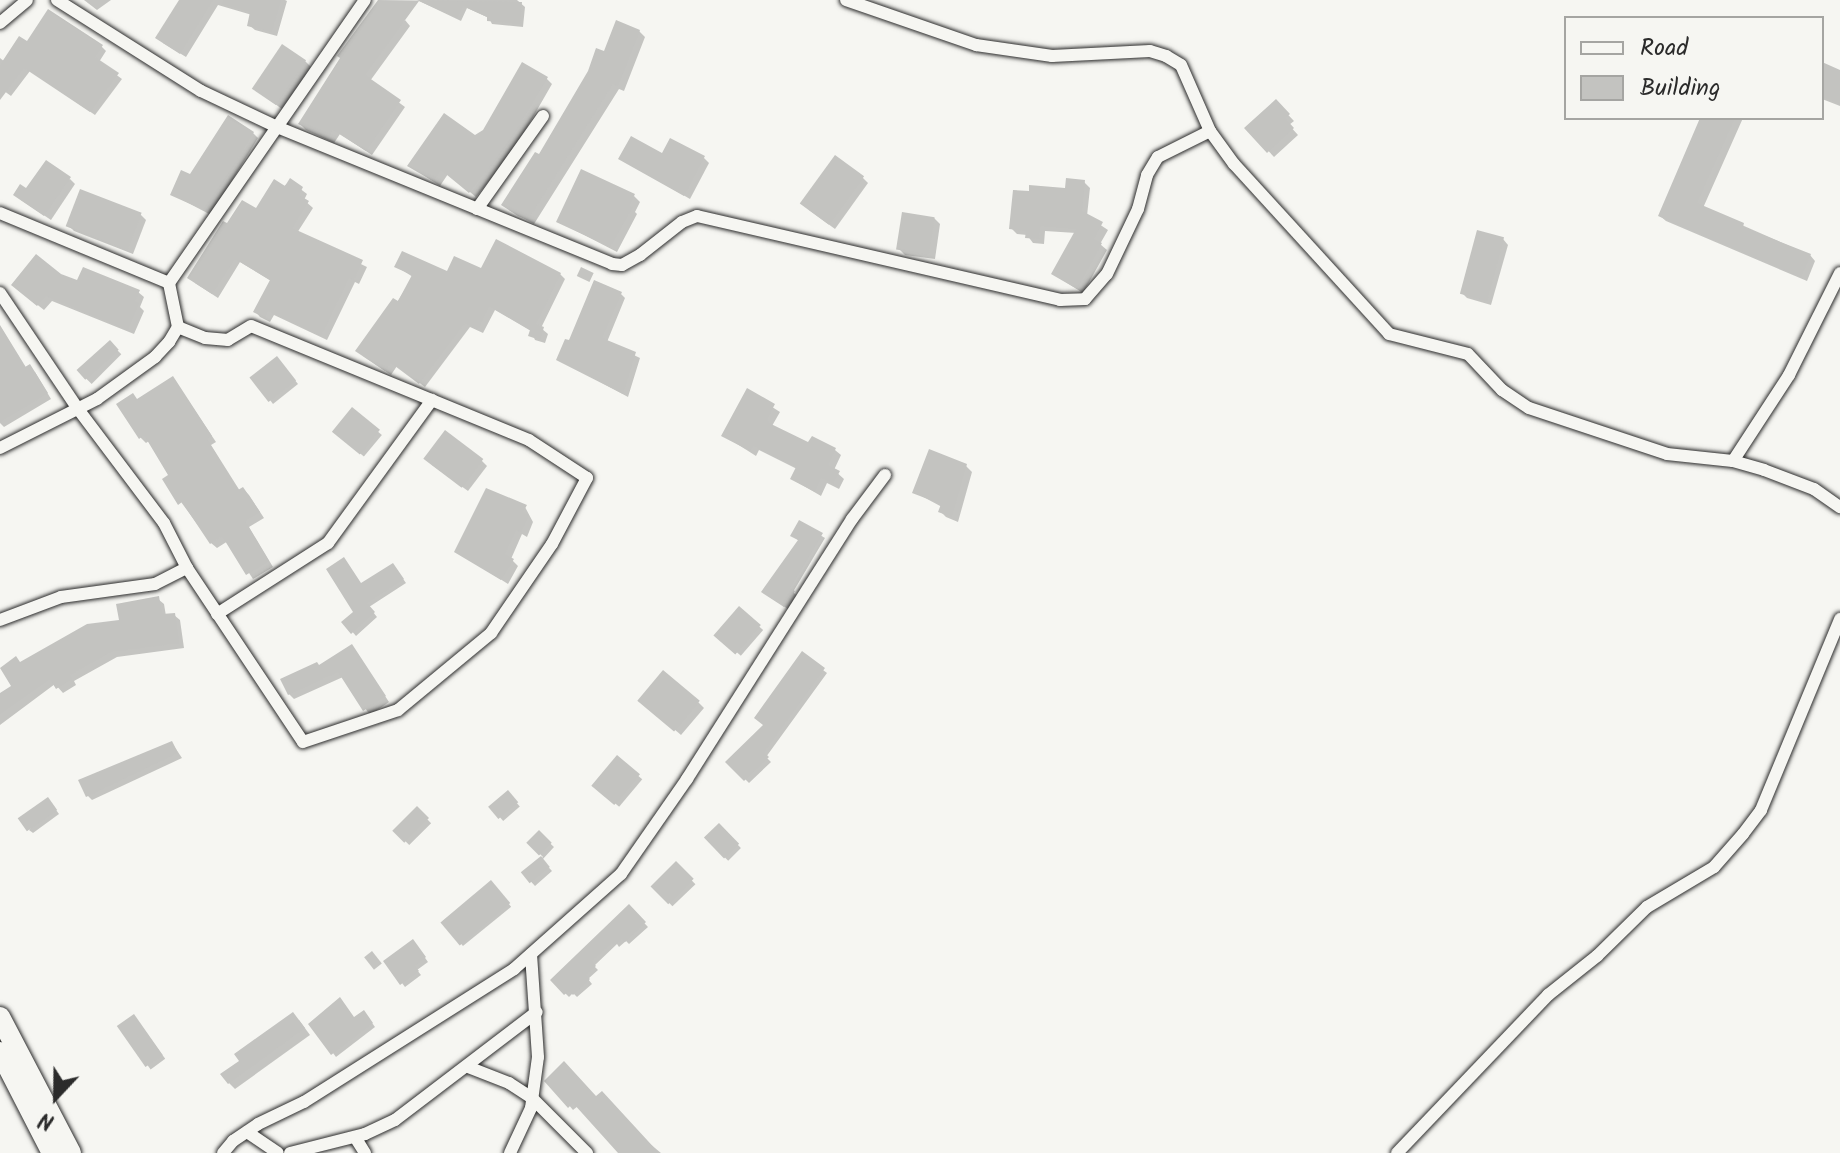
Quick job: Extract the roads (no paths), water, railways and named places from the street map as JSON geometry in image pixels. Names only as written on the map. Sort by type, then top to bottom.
[{"type":"main road","points":[[0,1017],[71,1153]]},
{"type":"main road","points":[[0,1052],[52,1153]]},
{"type":"street","points":[[0,23],[27,0]]},
{"type":"street","points":[[57,0],[201,91],[277,127],[612,264],[622,265],[640,255],[682,222],[697,216],[1060,300],[1085,299],[1107,274],[1138,209],[1147,175],[1158,157],[1210,131]]},
{"type":"street","points":[[0,448],[78,409],[155,357],[178,327],[169,283],[365,0]]},
{"type":"street","points":[[846,0],[976,45],[1052,56],[1150,51],[1166,56],[1181,65],[1210,131],[1234,164],[1389,334],[1468,354],[1502,390],[1529,408],[1667,454],[1733,461],[1814,489],[1840,507]]},
{"type":"street","points":[[477,209],[543,116]]},
{"type":"street","points":[[0,213],[169,283]]},
{"type":"street","points":[[1733,461],[1789,375],[1840,273]]},
{"type":"street","points":[[0,293],[78,409],[164,523],[187,568],[303,742],[398,710],[491,633],[552,544],[587,478],[529,440],[251,326],[228,340],[205,338],[178,327]]},
{"type":"street","points":[[217,614],[328,543],[432,400]]},
{"type":"street","points":[[223,1153],[247,1132],[304,1102],[514,969],[621,874],[704,753],[852,519],[885,475]]},
{"type":"street","points":[[0,620],[61,597],[155,584],[187,568]]},
{"type":"street","points":[[1397,1153],[1548,995],[1597,956],[1647,907],[1714,867],[1743,834],[1761,810],[1840,619]]},
{"type":"street","points":[[510,1153],[525,1126],[538,1057],[531,954]]},
{"type":"street","points":[[290,1153],[355,1137],[395,1120],[537,1012]]},
{"type":"street","points":[[468,1067],[509,1083],[532,1098],[587,1153]]},
{"type":"street","points":[[247,1132],[278,1153]]},
{"type":"street","points":[[355,1137],[365,1153]]}]
